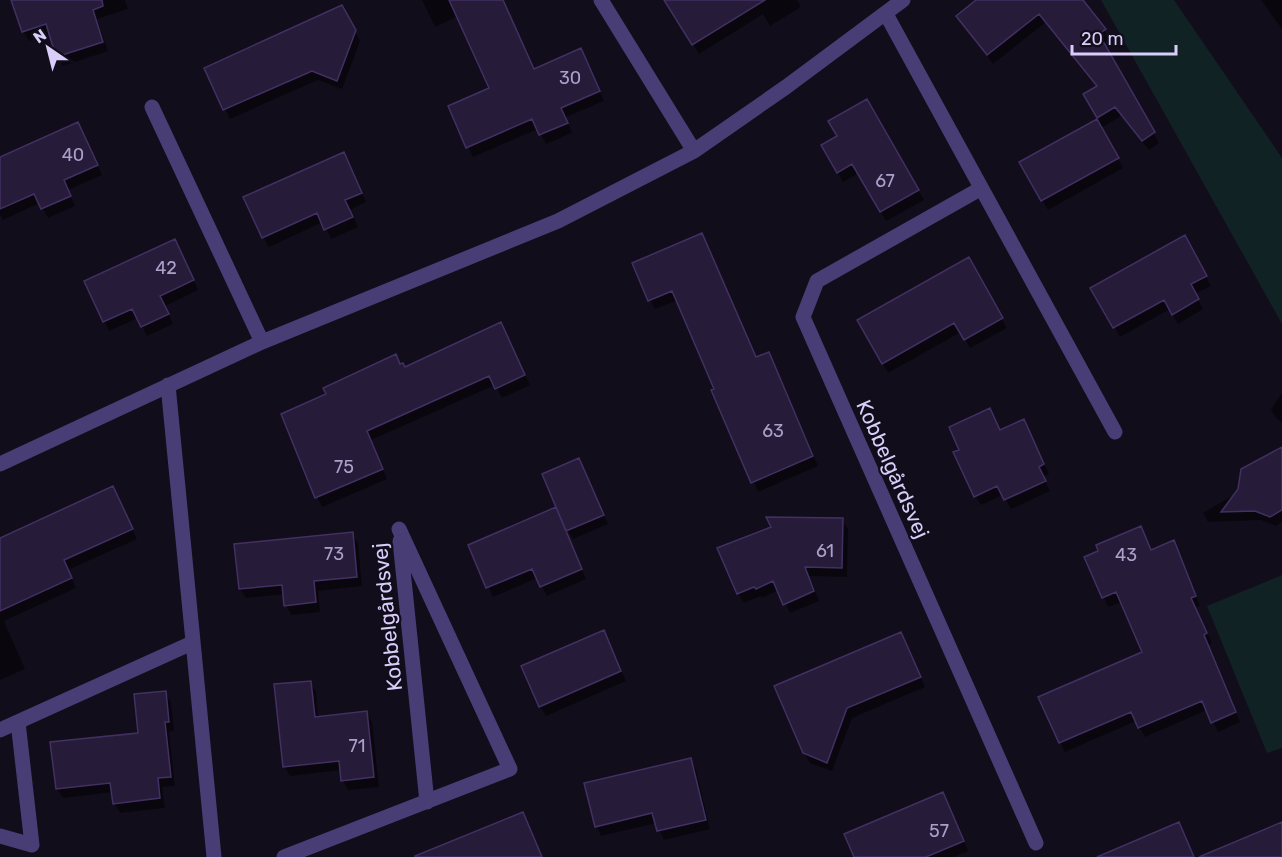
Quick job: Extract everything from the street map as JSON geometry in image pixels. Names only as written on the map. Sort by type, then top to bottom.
[{"type":"street","points":[[601,0],[694,151]]},
{"type":"street","points":[[0,464],[262,342],[558,221],[694,151],[903,0]]},
{"type":"street","points":[[886,14],[1115,432]]},
{"type":"street","points":[[152,107],[262,342]]},
{"type":"street","name":"Kobbelgårdsvej","points":[[980,189],[817,282],[803,317],[1036,843]]},
{"type":"street","points":[[168,385],[214,857]]},
{"type":"street","name":"Kobbelgårdsvej","points":[[284,857],[510,769],[399,529],[426,801]]},
{"type":"street","points":[[0,730],[192,643]]},
{"type":"street","points":[[0,836],[32,845],[18,722]]},
{"type":"shaded area","points":[[1101,0],[1174,0],[1282,158],[1282,324]]},
{"type":"shaded area","points":[[1282,575],[1282,748],[1267,753],[1207,606]]},
{"type":"building","points":[[11,0],[102,0],[103,6],[93,10],[103,42],[56,57],[46,24],[22,32]]},
{"type":"building","points":[[449,0],[503,0],[534,69],[581,48],[600,91],[561,108],[568,123],[539,135],[532,119],[466,148],[448,106],[489,88]]},
{"type":"building","points":[[664,0],[765,0],[692,45]]},
{"type":"building","points":[[976,0],[1083,0],[1106,29],[1099,34],[1155,132],[1142,141],[1115,107],[1097,118],[1083,94],[1097,86],[1039,14],[987,55],[956,16]]},
{"type":"building","points":[[342,5],[356,30],[337,81],[312,71],[223,110],[204,68]]},
{"type":"building","points":[[867,99],[919,190],[880,212],[852,164],[837,173],[821,145],[837,136],[828,121]]},
{"type":"building","points":[[1097,119],[1119,158],[1041,201],[1019,162]]},
{"type":"building","points":[[78,122],[98,165],[64,180],[71,196],[41,209],[34,194],[0,209],[0,157]]},
{"type":"building","points":[[344,152],[362,193],[345,200],[353,217],[324,230],[317,213],[262,238],[243,197]]},
{"type":"building","points":[[702,233],[756,357],[769,352],[813,456],[751,483],[672,291],[648,301],[632,263]]},
{"type":"building","points":[[1185,235],[1207,276],[1191,284],[1199,299],[1172,315],[1164,300],[1113,328],[1090,288]]},
{"type":"building","points":[[175,239],[194,280],[160,296],[169,314],[141,327],[132,309],[103,322],[84,281]]},
{"type":"building","points":[[969,257],[1003,318],[964,340],[954,323],[882,364],[857,320]]},
{"type":"building","points":[[501,322],[525,375],[495,389],[489,376],[367,431],[383,469],[315,498],[281,414],[326,394],[323,388],[396,354],[400,364],[403,363],[405,367]]},
{"type":"building","points":[[990,408],[1000,430],[1024,419],[1044,464],[1039,467],[1046,481],[1004,500],[997,486],[974,497],[953,452],[959,450],[949,427]]},
{"type":"building","points":[[1282,447],[1282,510],[1270,517],[1255,511],[1221,512],[1238,489],[1241,469]]},
{"type":"building","points":[[579,458],[604,515],[566,531],[542,474]]},
{"type":"building","points":[[113,486],[133,529],[64,560],[72,578],[0,611],[0,538]]},
{"type":"building","points":[[556,507],[582,569],[540,587],[532,569],[486,588],[468,545]]},
{"type":"building","points":[[766,517],[843,518],[842,568],[805,567],[814,591],[783,605],[773,581],[737,594],[717,548],[771,527]]},
{"type":"building","points":[[1141,526],[1151,550],[1174,540],[1196,596],[1191,598],[1207,633],[1204,635],[1236,712],[1211,723],[1202,701],[1138,728],[1131,712],[1059,743],[1038,697],[1142,652],[1116,592],[1102,598],[1084,557],[1098,551],[1096,545]]},
{"type":"building","points":[[353,532],[357,577],[314,581],[316,602],[284,606],[282,585],[239,589],[234,544]]},
{"type":"building","points":[[604,630],[621,671],[539,707],[521,666]]},
{"type":"building","points":[[901,632],[921,677],[847,708],[827,763],[803,753],[774,686]]},
{"type":"building","points":[[311,681],[315,717],[367,711],[374,777],[341,781],[339,761],[283,767],[274,684]]},
{"type":"building","points":[[166,691],[169,722],[165,722],[171,777],[158,778],[160,798],[113,804],[110,783],[56,789],[50,742],[138,733],[134,694]]},
{"type":"building","points":[[691,758],[706,820],[657,831],[652,813],[595,827],[584,783]]},
{"type":"building","points":[[943,792],[964,841],[926,857],[854,857],[844,834]]},
{"type":"building","points":[[523,812],[542,857],[415,857],[415,856]]},
{"type":"building","points":[[1179,822],[1194,857],[1097,857]]},
{"type":"building","points":[[1282,822],[1282,857],[1199,857]]}]
